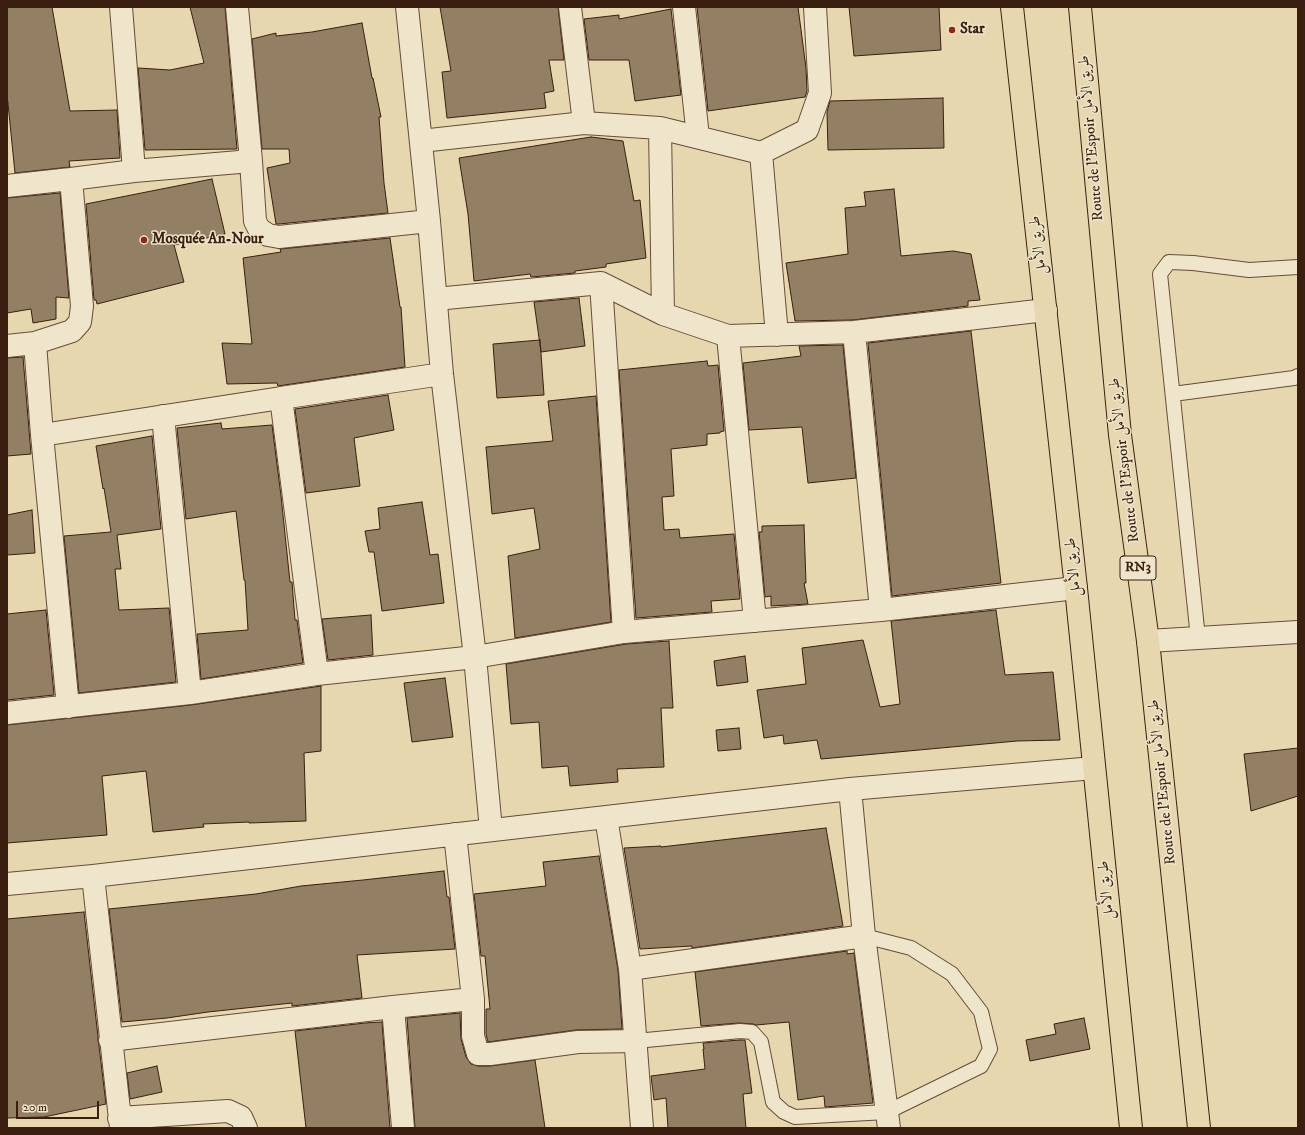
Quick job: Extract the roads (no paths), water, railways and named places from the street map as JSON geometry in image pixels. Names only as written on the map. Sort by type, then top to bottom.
[{"type":"highway","name":"طريق الأمل","points":[[1012,7],[1076,588],[1131,1128]]},
{"type":"highway","name":"Route de l’Espoir طريق الأمل","points":[[1080,7],[1120,435],[1148,641],[1199,1128]]},
{"type":"street","points":[[121,7],[134,171]]},
{"type":"street","points":[[238,7],[256,221],[259,229],[268,235],[279,237],[429,221]]},
{"type":"street","points":[[407,7],[429,221],[442,374],[475,657],[491,830]]},
{"type":"street","points":[[570,7],[584,122]]},
{"type":"street","points":[[684,7],[698,137]]},
{"type":"street","points":[[421,141],[584,122],[660,128],[761,153],[807,130],[820,93],[815,7]]},
{"type":"street","points":[[660,128],[664,314]]},
{"type":"street","points":[[761,153],[777,335]]},
{"type":"street","points":[[7,186],[134,171],[251,160]]},
{"type":"street","points":[[7,346],[35,343],[72,331],[80,322],[82,306],[71,179]]},
{"type":"street","points":[[436,299],[601,282],[664,314],[728,336],[854,332],[1046,310]]},
{"type":"street","points":[[601,282],[624,632]]},
{"type":"street","points":[[854,332],[881,610]]},
{"type":"street","points":[[728,336],[755,621]]},
{"type":"street","points":[[35,343],[42,435],[68,707]]},
{"type":"street","points":[[42,435],[442,374]]},
{"type":"street","points":[[281,398],[317,674]]},
{"type":"street","points":[[163,416],[190,693]]},
{"type":"street","points":[[7,713],[190,693],[317,674],[475,657],[624,632],[881,610],[1076,588]]},
{"type":"street","points":[[1148,641],[1298,632]]},
{"type":"street","points":[[7,884],[92,876],[850,789],[1094,768]]},
{"type":"street","points":[[850,789],[864,936],[888,1120]]},
{"type":"street","points":[[606,817],[630,969],[642,1128]]},
{"type":"street","points":[[455,834],[473,999],[473,1036],[478,1054],[490,1054],[578,1042],[636,1041]]},
{"type":"street","points":[[92,876],[120,1123],[228,1111],[242,1117],[246,1128]]},
{"type":"street","points":[[630,969],[864,936]]},
{"type":"street","points":[[110,1040],[473,999]]},
{"type":"street","points":[[393,1007],[403,1128]]},
{"type":"lane","points":[[1198,638],[1160,274],[1169,262],[1249,270],[1298,267]]},
{"type":"lane","points":[[1173,394],[1294,378],[1298,376]]},
{"type":"lane","points":[[636,1041],[740,1031],[752,1032],[761,1042],[773,1102],[784,1112],[795,1117],[888,1120],[981,1066],[990,1049],[981,1012],[952,974],[911,948],[864,936]]},
{"type":"place","name":"Star","points":[[952,30]]},
{"type":"place","name":"Mosquée An-Nour","points":[[144,240]]}]
